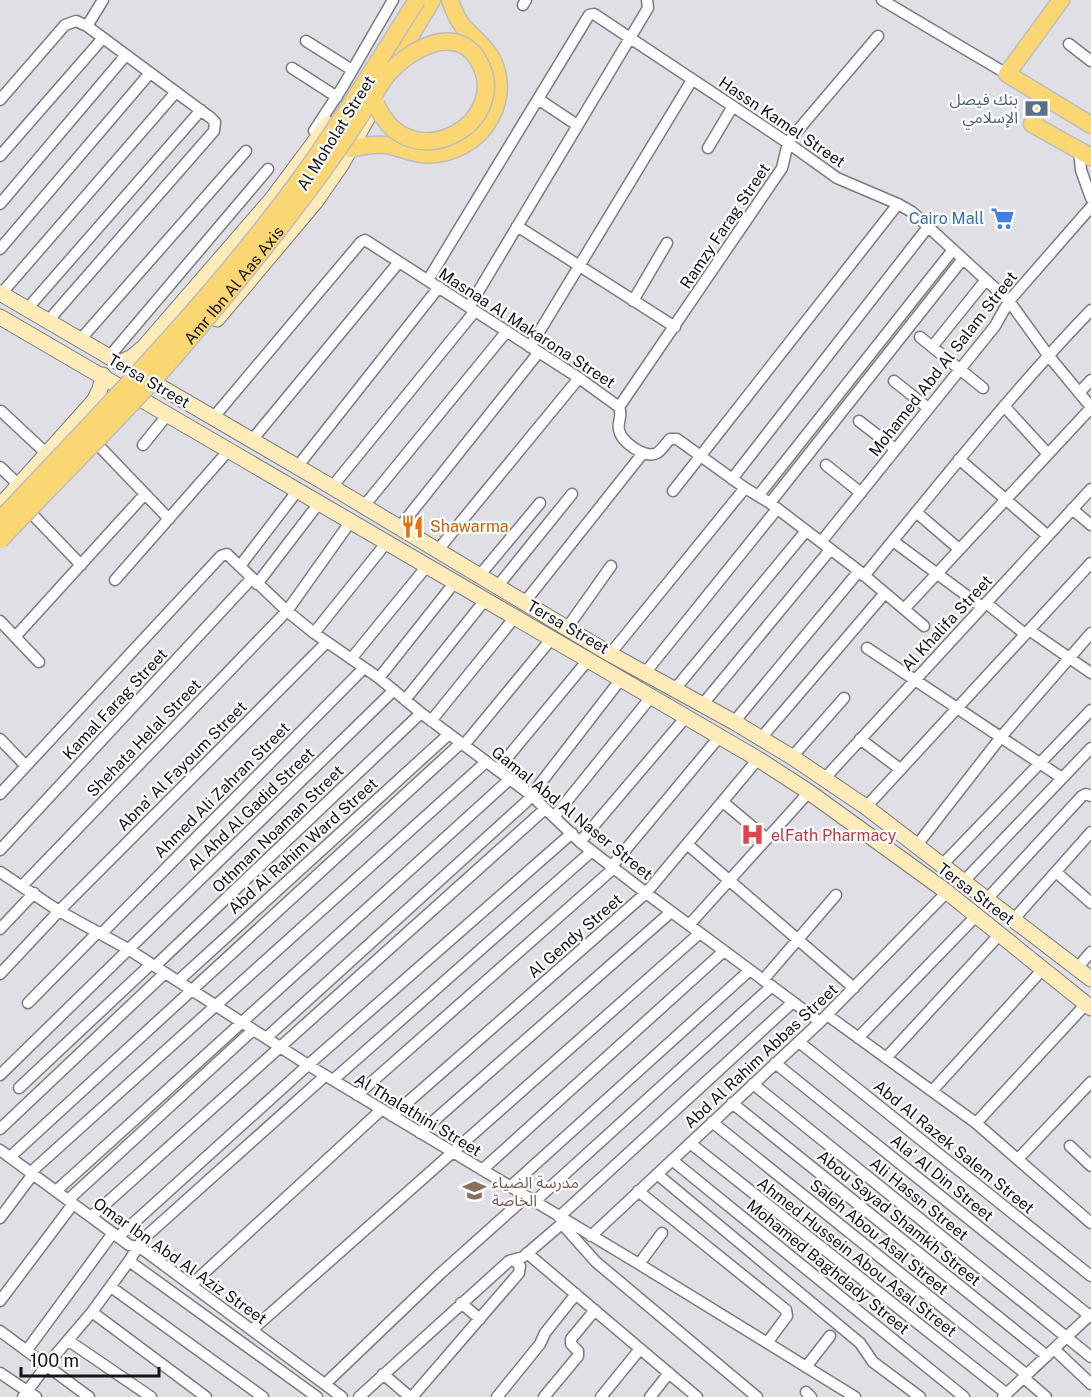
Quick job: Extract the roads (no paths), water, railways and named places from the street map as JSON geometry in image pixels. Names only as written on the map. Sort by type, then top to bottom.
[{"type":"main road","name":"Al Moholat Street","points":[[114,360],[132,357],[144,347],[288,179],[386,42],[412,0]]},
{"type":"main road","name":"Amr Ibn Al Aas Axis","points":[[0,520],[163,346],[259,232],[342,121],[417,0]]},
{"type":"main road","name":"Amr Ibn Al Aas Axis","points":[[0,540],[180,350],[292,214],[340,148],[432,0]]},
{"type":"main road","name":"Al Moholat Street","points":[[168,391],[168,379],[174,369],[311,207],[350,149],[440,0]]},
{"type":"main road","points":[[350,149],[388,145],[423,154],[445,152],[466,144],[483,130],[489,121],[498,95],[496,71],[486,50],[456,16],[450,0]]},
{"type":"main road","points":[[1061,0],[1007,74],[1091,125]]},
{"type":"main road","points":[[376,104],[384,119],[403,135],[418,141],[435,141],[457,134],[469,124],[477,112],[484,93],[484,75],[478,59],[468,48],[453,42],[429,44],[388,73]]},
{"type":"main road","points":[[1044,96],[1032,124],[1085,153]]},
{"type":"main road","name":"Tersa Street","points":[[1,293],[332,487],[610,654],[734,722],[792,757],[866,807],[1091,978]]},
{"type":"main road","name":"Tersa Street","points":[[0,317],[758,759],[809,792],[946,892],[1088,1006]]},
{"type":"main road","points":[[144,347],[148,358],[157,365],[174,369]]},
{"type":"main road","points":[[0,506],[94,401],[103,375]]},
{"type":"main road","points":[[94,401],[103,400],[116,406],[121,414],[122,423]]},
{"type":"main road","points":[[0,548],[98,445],[135,411],[151,404]]},
{"type":"main road","points":[[830,807],[836,807],[841,802],[843,796],[838,787]]},
{"type":"main road","points":[[887,851],[884,838],[890,832],[898,832]]},
{"type":"street","points":[[87,26],[103,0]]},
{"type":"street","points":[[288,179],[293,165],[393,0]]},
{"type":"street","points":[[332,487],[472,309],[517,226],[648,9],[647,0]]},
{"type":"street","points":[[882,0],[1007,74]]},
{"type":"street","name":"Hassn Kamel Street","points":[[538,99],[591,14],[594,14],[837,178],[912,212],[1009,301],[1048,355],[1091,407]]},
{"type":"street","points":[[0,100],[65,25],[76,21],[87,26],[201,110],[213,120],[215,125],[214,131],[48,321]]},
{"type":"street","name":"Ramzy Farag Street","points":[[619,407],[782,168],[788,143],[878,36]]},
{"type":"street","points":[[0,156],[103,38]]},
{"type":"street","points":[[306,41],[352,70]]},
{"type":"street","points":[[1069,44],[1091,61]]},
{"type":"street","points":[[0,204],[126,55]]},
{"type":"street","points":[[292,68],[336,97]]},
{"type":"street","points":[[0,249],[150,73]]},
{"type":"street","points":[[399,528],[535,349],[579,267],[692,80]]},
{"type":"street","points":[[1,293],[176,92]]},
{"type":"street","points":[[428,280],[538,99],[577,125]]},
{"type":"street","points":[[708,148],[733,106]]},
{"type":"street","points":[[27,309],[201,110]]},
{"type":"street","points":[[80,340],[246,151]]},
{"type":"street","points":[[1085,153],[1081,170],[1091,198]]},
{"type":"street","points":[[114,360],[268,169]]},
{"type":"street","points":[[673,491],[898,204]]},
{"type":"street","name":"Mohamed Abd Al Salam Street","points":[[702,705],[826,546],[861,493],[895,449],[995,326],[1009,301],[1091,207]]},
{"type":"street","points":[[517,226],[675,327]]},
{"type":"street","points":[[732,479],[928,227]]},
{"type":"street","name":"Masnaa Al Makarona Street","points":[[213,418],[361,242],[368,241],[579,378],[619,407],[621,411],[618,425],[621,436],[643,453]]},
{"type":"street","points":[[633,301],[667,243]]},
{"type":"street","points":[[758,496],[952,251]]},
{"type":"street","points":[[645,673],[962,260]]},
{"type":"street","points":[[252,440],[399,262]]},
{"type":"street","points":[[932,347],[985,281]]},
{"type":"street","points":[[297,467],[439,288]]},
{"type":"street","points":[[734,722],[861,574],[893,541],[1048,355],[1091,310]]},
{"type":"street","points":[[364,506],[507,331]]},
{"type":"street","points":[[920,337],[983,388]]},
{"type":"street","points":[[437,551],[579,378]]},
{"type":"street","points":[[1079,393],[1091,380]]},
{"type":"street","points":[[894,381],[928,408]]},
{"type":"street","points":[[1004,406],[1048,454]]},
{"type":"street","points":[[904,609],[1091,407]]},
{"type":"street","points":[[1,411],[47,454]]},
{"type":"street","points":[[143,446],[168,414]]},
{"type":"street","points":[[859,421],[895,449]]},
{"type":"street","points":[[524,603],[643,453],[656,454],[670,439],[674,438],[774,506],[924,626]]},
{"type":"street","points":[[98,445],[169,519]]},
{"type":"street","points":[[115,580],[229,450]]},
{"type":"street","points":[[959,459],[1048,536]]},
{"type":"street","points":[[826,465],[861,493]]},
{"type":"street","points":[[0,467],[19,485]]},
{"type":"street","points":[[610,654],[745,488]]},
{"type":"street","name":"Al Khalifa Street","points":[[825,778],[1091,489]]},
{"type":"street","points":[[240,566],[298,490]]},
{"type":"street","points":[[15,637],[145,494]]},
{"type":"street","points":[[497,587],[572,494]]},
{"type":"street","name":"Kamal Farag Street","points":[[0,850],[254,581],[319,503]]},
{"type":"street","points":[[479,576],[540,503]]},
{"type":"street","points":[[1072,509],[1091,525]]},
{"type":"street","points":[[916,512],[959,549]]},
{"type":"street","points":[[32,514],[81,565]]},
{"type":"street","name":"Shehata Helal Street","points":[[22,886],[287,610],[351,521]]},
{"type":"street","points":[[675,689],[806,531]]},
{"type":"street","points":[[893,541],[936,574],[1091,673]]},
{"type":"street","points":[[314,633],[387,542]]},
{"type":"street","name":"Gamal Abd Al Naser Street","points":[[25,765],[222,555],[227,554],[254,581],[314,633],[379,678],[431,721],[531,795],[580,842],[793,1002],[858,1038],[976,1123],[1091,1223]]},
{"type":"street","points":[[866,807],[1091,563]]},
{"type":"street","points":[[351,659],[427,566]]},
{"type":"street","points":[[567,628],[611,566]]},
{"type":"street","points":[[379,678],[455,582]]},
{"type":"street","points":[[761,738],[885,593]]},
{"type":"street","points":[[405,700],[485,600]]},
{"type":"street","points":[[431,721],[515,617]]},
{"type":"street","points":[[0,621],[39,662]]},
{"type":"street","points":[[916,845],[1001,737],[1091,633]]},
{"type":"street","points":[[10,1157],[462,744],[552,638]]},
{"type":"street","name":"Abna' Al Fayoum Street","points":[[0,974],[59,911],[327,642]]},
{"type":"street","points":[[867,648],[1062,778]]},
{"type":"street","points":[[498,770],[588,660]]},
{"type":"street","name":"Ahmed Ali Zahran Street","points":[[28,1003],[364,668]]},
{"type":"street","points":[[266,1038],[526,802],[621,679]]},
{"type":"street","name":"Al Ahd Al Gadid Street","points":[[0,1075],[394,690]]},
{"type":"street","points":[[554,817],[651,697]]},
{"type":"street","points":[[792,757],[843,698]]},
{"type":"street","points":[[942,865],[1091,710]]},
{"type":"street","name":"Othman Noaman Street","points":[[20,1088],[421,713]]},
{"type":"street","points":[[580,842],[686,717]]},
{"type":"street","name":"Abd Al Rahim Ward Street","points":[[178,981],[449,734]]},
{"type":"street","points":[[357,1095],[613,867],[720,736]]},
{"type":"street","points":[[0,739],[25,765],[0,794]]},
{"type":"street","points":[[860,739],[900,769]]},
{"type":"street","points":[[964,881],[1091,748]]},
{"type":"street","name":"Al Gendy Street","points":[[392,1116],[646,893],[758,759]]},
{"type":"street","points":[[0,1218],[32,1173],[486,762]]},
{"type":"street","points":[[56,1191],[510,779]]},
{"type":"street","points":[[689,925],[809,792]]},
{"type":"street","points":[[987,899],[1082,796],[1086,794],[1091,796]]},
{"type":"street","points":[[723,802],[767,839]]},
{"type":"street","points":[[91,1217],[545,809]]},
{"type":"street","points":[[27,1350],[116,1235],[572,833]]},
{"type":"street","points":[[1014,919],[1091,833]]},
{"type":"street","points":[[687,844],[854,988]]},
{"type":"street","points":[[0,1373],[29,1395],[46,1366],[92,1312],[146,1235],[592,851]]},
{"type":"street","name":"Al Thalathini Street","points":[[0,872],[59,911],[128,949],[280,1048],[855,1397]]},
{"type":"street","points":[[1056,872],[1091,903]]},
{"type":"street","name":"Abd Al Rahim Abbas Street","points":[[591,1236],[854,988],[946,892]]},
{"type":"street","points":[[0,929],[34,893]]},
{"type":"street","points":[[325,1384],[441,1273],[530,1200],[767,983],[797,940],[836,894]]},
{"type":"street","points":[[420,1133],[671,912]]},
{"type":"street","points":[[858,1038],[976,915]]},
{"type":"street","points":[[252,1330],[700,933]]},
{"type":"street","points":[[886,1058],[1000,934]]},
{"type":"street","points":[[482,1170],[724,951]]},
{"type":"street","points":[[1077,968],[1091,952]]},
{"type":"street","points":[[932,1091],[1043,969]]},
{"type":"street","points":[[510,1187],[750,970]]},
{"type":"street","points":[[0,1129],[165,973]]},
{"type":"street","points":[[359,1397],[509,1261],[515,1261],[527,1253],[793,1002]]},
{"type":"street","points":[[976,1123],[1088,1006]]},
{"type":"street","points":[[0,1302],[71,1202],[253,1030]]},
{"type":"street","name":"Abd Al Razek Salem Street","points":[[799,1041],[1091,1276]]},
{"type":"street","name":"Ala' Al Din Street","points":[[775,1063],[1091,1315]]},
{"type":"street","points":[[1018,1159],[1091,1082]]},
{"type":"street","name":"Ali Hassn Street","points":[[753,1084],[1091,1357]]},
{"type":"street","name":"Abou Sayad Shamkh Street","points":[[732,1104],[1091,1384]]},
{"type":"street","points":[[191,1285],[381,1110]]},
{"type":"street","name":"Saleh Abou Asal Street","points":[[712,1122],[1025,1376],[1046,1397]]},
{"type":"street","name":"Ahmed Hussein Abou Asal Street","points":[[690,1143],[1005,1395]]},
{"type":"street","points":[[1070,1146],[1091,1166]]},
{"type":"street","name":"Omar Ibn Abd Al Aziz Street","points":[[0,1150],[129,1245],[138,1246],[342,1397]]},
{"type":"street","name":"Mohamed Baghdady Street","points":[[672,1160],[964,1397]]},
{"type":"street","points":[[657,1174],[860,1343],[873,1362],[920,1397]]},
{"type":"street","points":[[638,1191],[786,1310],[787,1316],[767,1343]]},
{"type":"street","points":[[562,1220],[596,1262],[757,1397]]},
{"type":"street","points":[[639,1264],[662,1233]]},
{"type":"street","points":[[527,1253],[696,1397]]},
{"type":"street","points":[[129,1261],[317,1397]]},
{"type":"street","points":[[383,1374],[411,1397],[519,1273],[520,1266],[515,1261]]},
{"type":"street","points":[[111,1287],[263,1397]]},
{"type":"street","points":[[497,1397],[540,1344],[545,1333],[576,1294]]},
{"type":"street","points":[[461,1303],[480,1318]]},
{"type":"street","points":[[544,1397],[578,1356],[578,1351],[571,1344],[571,1339],[595,1310]]},
{"type":"street","points":[[92,1312],[206,1397]]},
{"type":"street","points":[[1005,1395],[1091,1315]]},
{"type":"street","points":[[0,1331],[89,1397]]},
{"type":"street","points":[[806,1367],[830,1335]]},
{"type":"street","points":[[69,1341],[151,1397]]},
{"type":"street","points":[[601,1397],[640,1349]]},
{"type":"street","points":[[650,1397],[669,1373]]},
{"type":"place","name":"بنك فيصل الإسلامي","points":[[1036,108]]},
{"type":"place","name":"Cairo Mall","points":[[1002,218]]},
{"type":"place","name":"Shawarma","points":[[412,526]]},
{"type":"place","name":"elFath Pharmacy","points":[[753,835]]},
{"type":"place","name":"مدرسة الضياء الخاصة","points":[[474,1191]]}]
